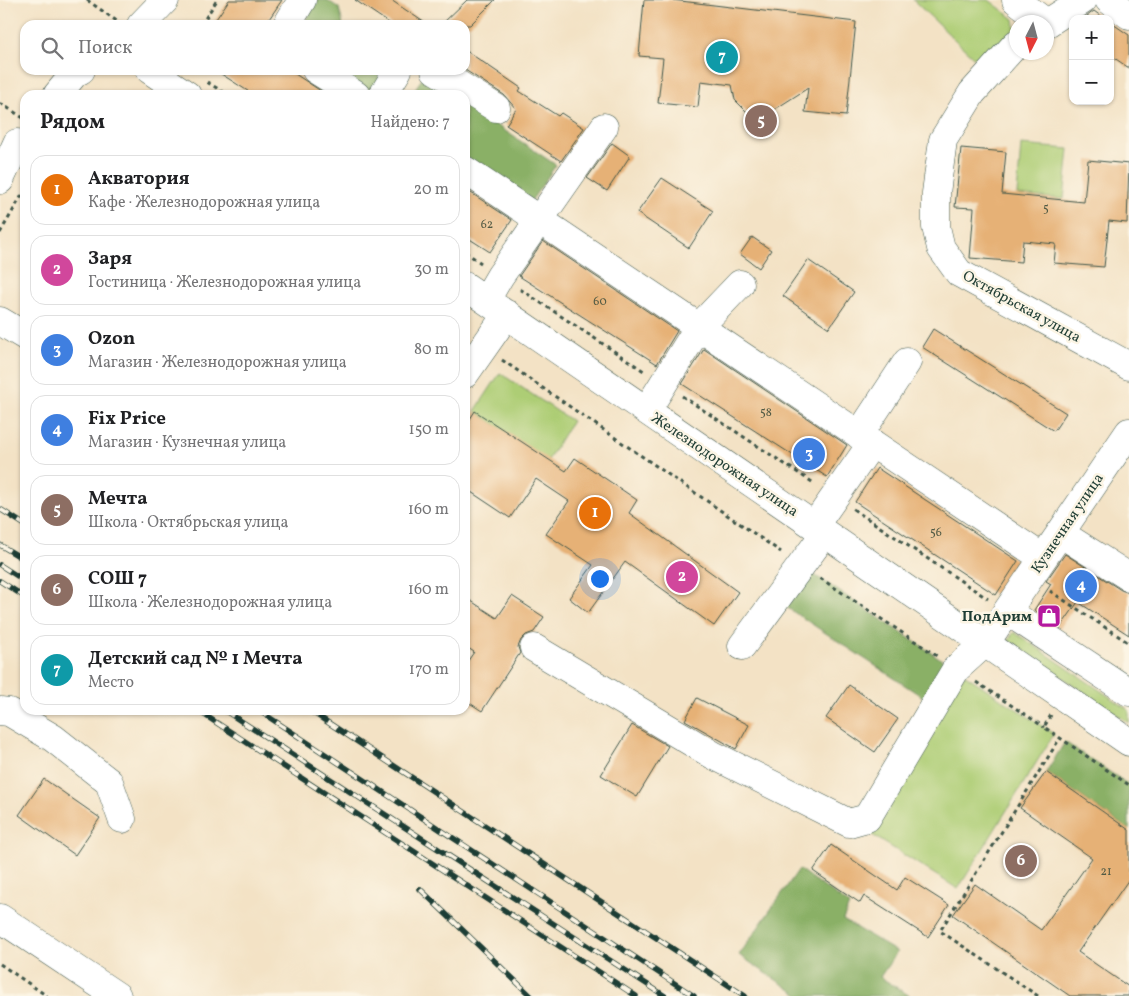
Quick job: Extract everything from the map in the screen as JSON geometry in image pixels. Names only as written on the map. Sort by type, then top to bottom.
[{"type":"street","points":[[146,20],[165,0]]},
{"type":"street","points":[[290,20],[302,0]]},
{"type":"street","points":[[1016,0],[1036,15]]},
{"type":"street","points":[[1054,18],[1083,0]]},
{"type":"street","points":[[1109,0],[1129,15]]},
{"type":"street","name":"Октябрьская улица","points":[[1009,52],[972,93],[943,140],[936,193],[936,227],[941,248],[959,273],[1129,366]]},
{"type":"street","points":[[61,90],[74,75]]},
{"type":"street","points":[[157,75],[180,90]]},
{"type":"street","points":[[324,75],[348,90]]},
{"type":"street","points":[[386,90],[395,75]]},
{"type":"street","points":[[443,75],[467,90]]},
{"type":"street","points":[[470,92],[496,108]]},
{"type":"street","points":[[470,366],[483,346],[486,300],[500,276],[604,127]]},
{"type":"street","points":[[0,180],[17,132]]},
{"type":"street","points":[[470,173],[538,221],[866,439],[1036,568]]},
{"type":"street","points":[[647,410],[698,328],[740,284]]},
{"type":"street","name":"Железнодорожная улица","points":[[486,300],[1129,742]]},
{"type":"street","points":[[0,321],[20,333]]},
{"type":"street","points":[[742,646],[801,565],[907,362]]},
{"type":"street","name":"Кузнечная улица","points":[[1007,611],[1128,434]]},
{"type":"street","points":[[1060,533],[1129,577]]},
{"type":"street","points":[[534,648],[713,755],[849,823],[867,818],[956,669],[986,642],[1007,611],[1129,692]]},
{"type":"street","points":[[0,710],[9,712],[53,738],[108,782],[122,819]]},
{"type":"street","points":[[0,918],[117,996]]},
{"type":"path","points":[[87,0],[115,20]]},
{"type":"path","points":[[204,20],[217,0]]},
{"type":"path","points":[[0,103],[17,132]]},
{"type":"path","points":[[0,233],[20,199]]},
{"type":"path","points":[[470,255],[1007,611]]},
{"type":"path","points":[[483,346],[801,565],[1044,727]]},
{"type":"path","points":[[1036,568],[1129,643]]},
{"type":"path","points":[[1038,996],[940,931],[1060,738]]},
{"type":"path","points":[[0,964],[47,996]]},
{"type":"green space","points":[[317,0],[327,0],[339,8],[342,20],[306,20]]},
{"type":"green space","points":[[913,0],[989,0],[1009,15],[1009,40],[989,61],[973,57]]},
{"type":"green space","points":[[337,75],[383,75],[374,90],[362,90]]},
{"type":"green space","points":[[423,77],[443,90],[414,90]]},
{"type":"green space","points":[[470,107],[556,165],[529,204],[470,163]]},
{"type":"green space","points":[[1021,145],[1069,149],[1064,199],[1017,195]]},
{"type":"green space","points":[[500,373],[572,421],[548,460],[475,411]]},
{"type":"green space","points":[[810,572],[956,669],[935,705],[786,607]]},
{"type":"green space","points":[[1014,632],[1129,710],[1129,723],[1008,640]]},
{"type":"green space","points":[[964,674],[1054,734],[958,889],[869,833]]},
{"type":"green space","points":[[1065,742],[1129,785],[1129,830],[1046,772]]},
{"type":"green space","points":[[799,869],[849,905],[843,920],[897,952],[880,977],[910,996],[800,996],[739,955]]},
{"type":"building","points":[[229,0],[282,0],[268,20],[215,20]]},
{"type":"building","points":[[355,0],[391,0],[421,20],[385,20]]},
{"type":"building","points":[[467,0],[495,0],[470,25],[470,20],[446,20]]},
{"type":"building","points":[[644,0],[672,0],[856,22],[846,116],[805,112],[808,88],[769,113],[748,113],[735,100],[732,85],[701,81],[698,107],[658,103],[663,58],[639,56]]},
{"type":"building","points":[[1094,11],[1100,15],[1088,15]]},
{"type":"building","points":[[1114,25],[1129,35],[1129,68],[1114,58]]},
{"type":"building","points":[[470,53],[521,88],[519,91],[558,116],[561,113],[584,128],[561,161],[506,125],[516,109],[504,95],[470,73]]},
{"type":"building","points":[[223,75],[297,75],[319,90],[246,90]]},
{"type":"building","points":[[612,143],[630,156],[607,191],[587,178]]},
{"type":"building","points":[[961,148],[1006,152],[1002,194],[1084,202],[1088,160],[1129,164],[1127,223],[1109,221],[1104,267],[1054,263],[1056,244],[1023,241],[1021,262],[970,258],[974,208],[955,207]]},
{"type":"building","points":[[662,178],[713,211],[689,248],[637,213]]},
{"type":"building","points":[[470,192],[512,220],[490,252],[470,239]]},
{"type":"building","points":[[752,237],[771,250],[759,268],[740,254]]},
{"type":"building","points":[[543,241],[677,331],[657,364],[519,276]]},
{"type":"building","points":[[808,260],[854,292],[829,328],[783,296]]},
{"type":"building","points":[[933,329],[1066,413],[1054,431],[922,347]]},
{"type":"building","points":[[704,349],[847,445],[827,477],[682,384]]},
{"type":"building","points":[[475,411],[566,471],[575,458],[637,500],[629,513],[738,592],[714,626],[625,562],[588,613],[569,598],[593,565],[546,534],[569,501],[536,479],[510,518],[470,491],[470,419]]},
{"type":"building","points":[[877,468],[1018,561],[996,595],[855,502]]},
{"type":"building","points":[[1065,554],[1121,590],[1129,593],[1129,635],[1078,602],[1060,628],[1034,610],[1051,584],[1046,581]]},
{"type":"building","points":[[512,596],[544,617],[534,632],[526,635],[521,640],[518,647],[520,653],[482,711],[470,703],[470,658],[474,652],[470,649],[470,600],[497,618]]},
{"type":"building","points":[[849,685],[898,719],[875,752],[826,718]]},
{"type":"building","points":[[697,698],[749,725],[736,749],[685,720]]},
{"type":"building","points":[[632,725],[668,746],[637,797],[601,775]]},
{"type":"building","points":[[1046,772],[1129,830],[1129,879],[1078,952],[1129,987],[1129,996],[1070,996],[953,915],[975,884],[1041,930],[1092,858],[1020,808]]},
{"type":"building","points":[[44,779],[100,818],[75,855],[19,815]]},
{"type":"building","points":[[831,845],[897,890],[905,877],[949,905],[928,937],[864,896],[860,903],[813,871]]},
{"type":"railway","points":[[0,509],[20,522]]},
{"type":"railway","points":[[0,545],[20,557]]},
{"type":"railway","points":[[0,565],[20,578]]},
{"type":"railway","points":[[0,581],[20,594]]},
{"type":"railway","points":[[205,715],[636,996]]},
{"type":"railway","points":[[232,715],[665,996]]},
{"type":"railway","points":[[266,715],[694,996]]},
{"type":"railway","points":[[317,715],[745,996]]},
{"type":"railway","points":[[420,889],[531,996]]},
{"type":"place","name":"Детский сад № 1 Мечта","points":[[722,57]]},
{"type":"place","name":"Мечта","points":[[761,121]]},
{"type":"place","name":"Ozon","points":[[809,454]]},
{"type":"place","name":"Акватория","points":[[595,513]]},
{"type":"place","name":"Заря","points":[[682,577]]},
{"type":"place","name":"Fix Price","points":[[1081,586]]},
{"type":"place","name":"ПодАрим","points":[[1049,616]]},
{"type":"place","name":"СОШ 7","points":[[1021,861]]}]
